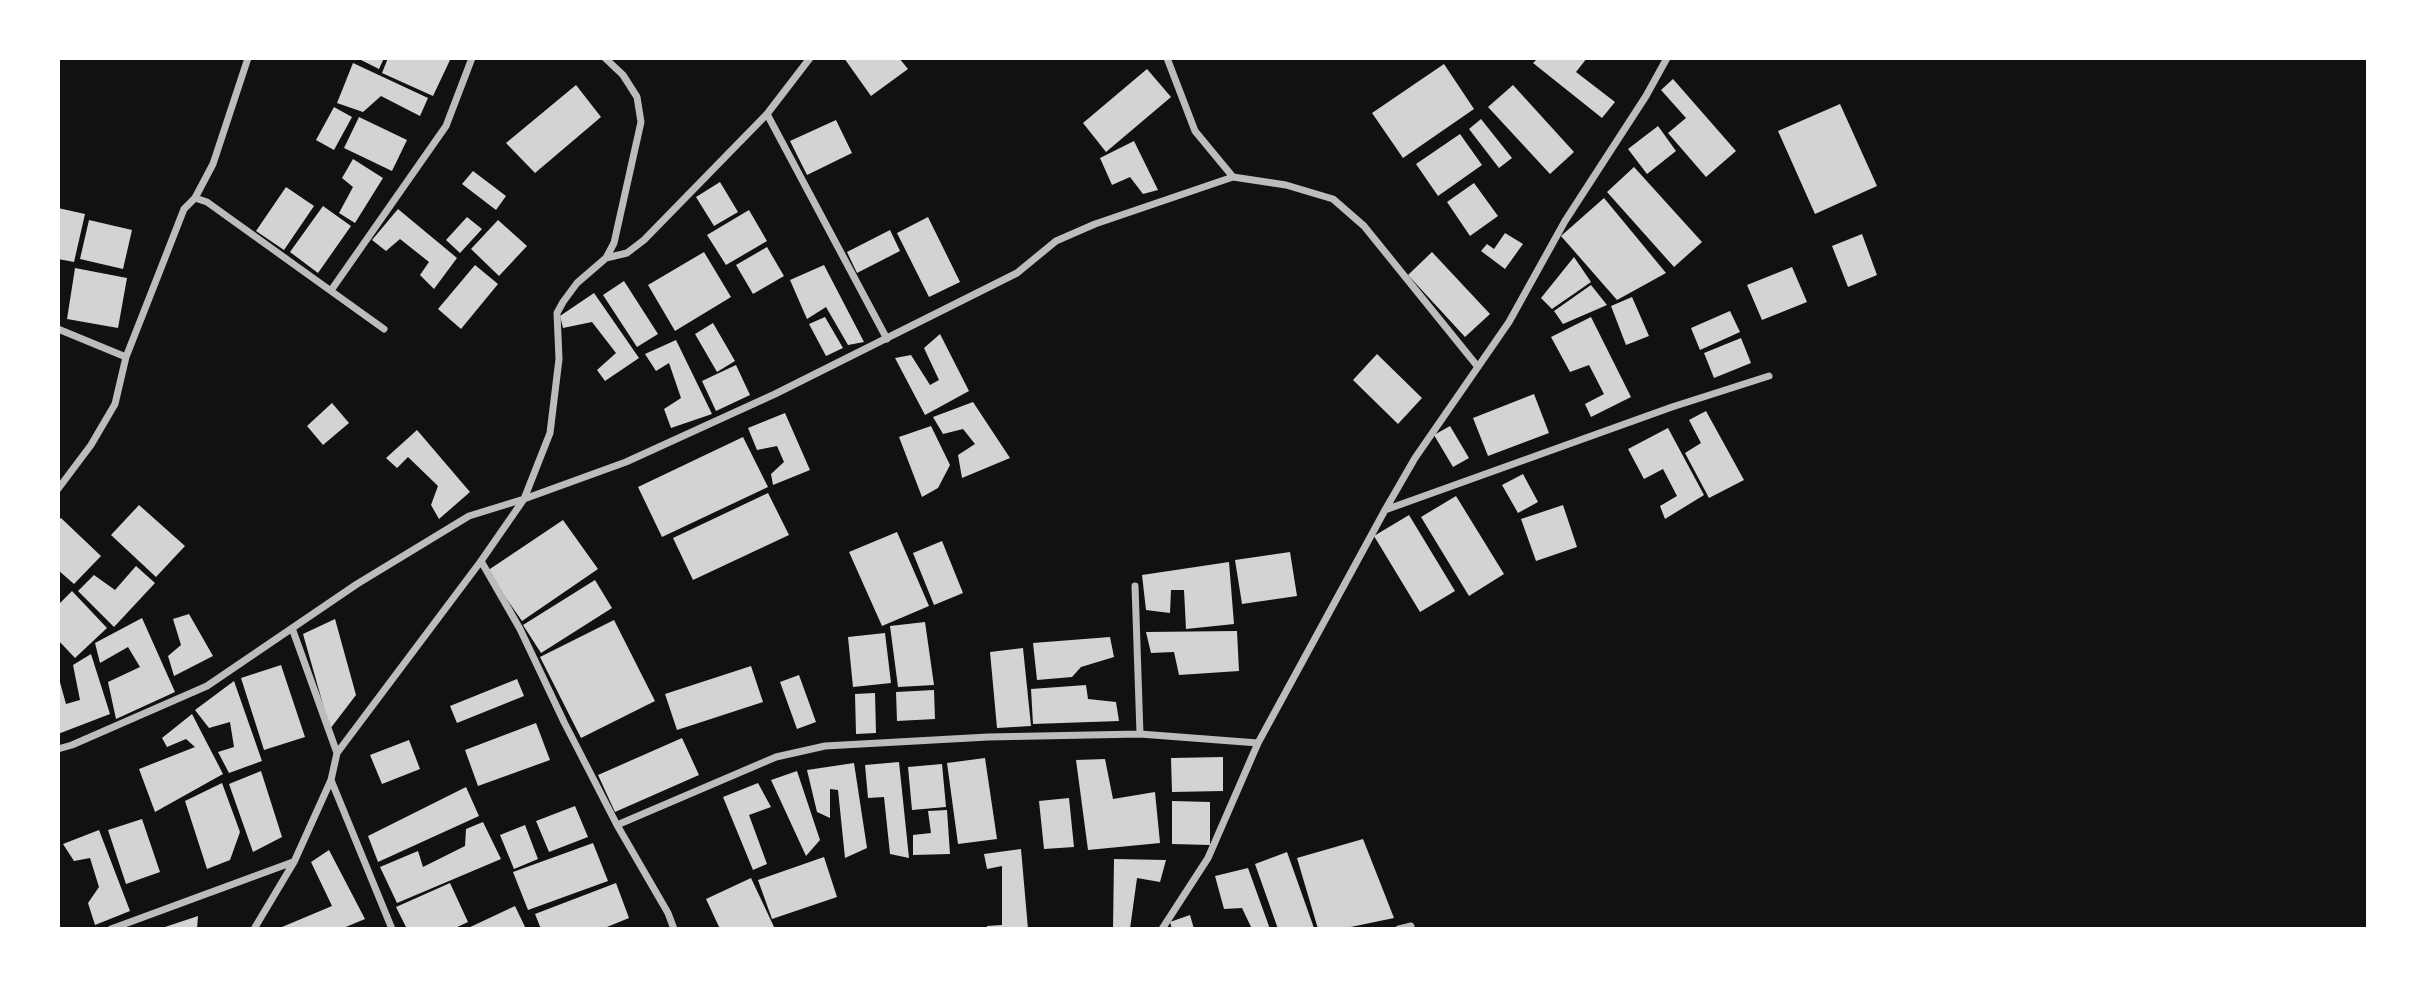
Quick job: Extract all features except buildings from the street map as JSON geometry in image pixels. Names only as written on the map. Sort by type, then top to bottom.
[{"type":"street","points":[[58,489],[91,445],[115,404],[126,357],[184,209],[195,198],[214,164],[248,58]]},
{"type":"street","points":[[332,289],[446,126],[472,58]]},
{"type":"street","points":[[254,929],[294,862],[331,780],[337,753],[481,562],[524,499],[551,433],[559,359],[557,313],[577,283],[606,258],[614,243],[641,122],[637,97],[623,75],[605,58]]},
{"type":"street","points":[[606,258],[627,254],[644,240],[767,114],[810,58]]},
{"type":"street","points":[[1167,58],[1195,131],[1233,177]]},
{"type":"street","points":[[1162,929],[1208,858],[1258,743],[1415,458],[1509,322],[1565,221],[1646,96],[1667,58]]},
{"type":"street","points":[[767,114],[887,339]]},
{"type":"street","points":[[58,750],[208,686],[358,584],[469,516],[626,462],[775,394],[1017,274],[1056,241],[1233,177],[1286,185],[1334,199],[1364,226],[1478,367]]},
{"type":"street","points":[[195,198],[207,202],[332,289],[384,329]]},
{"type":"street","points":[[58,330],[126,357]]},
{"type":"street","points":[[1385,510],[1672,407],[1769,376]]},
{"type":"street","points":[[481,562],[520,629],[564,722],[617,824],[668,913],[674,929]]},
{"type":"street","points":[[1135,586],[1140,734]]},
{"type":"street","points":[[292,628],[337,753]]},
{"type":"street","points":[[617,824],[776,757],[825,746],[988,737],[1140,734],[1258,743]]},
{"type":"street","points":[[331,780],[392,929]]},
{"type":"street","points":[[111,929],[294,862]]},
{"type":"street","points":[[1399,929],[1411,926]]}]
